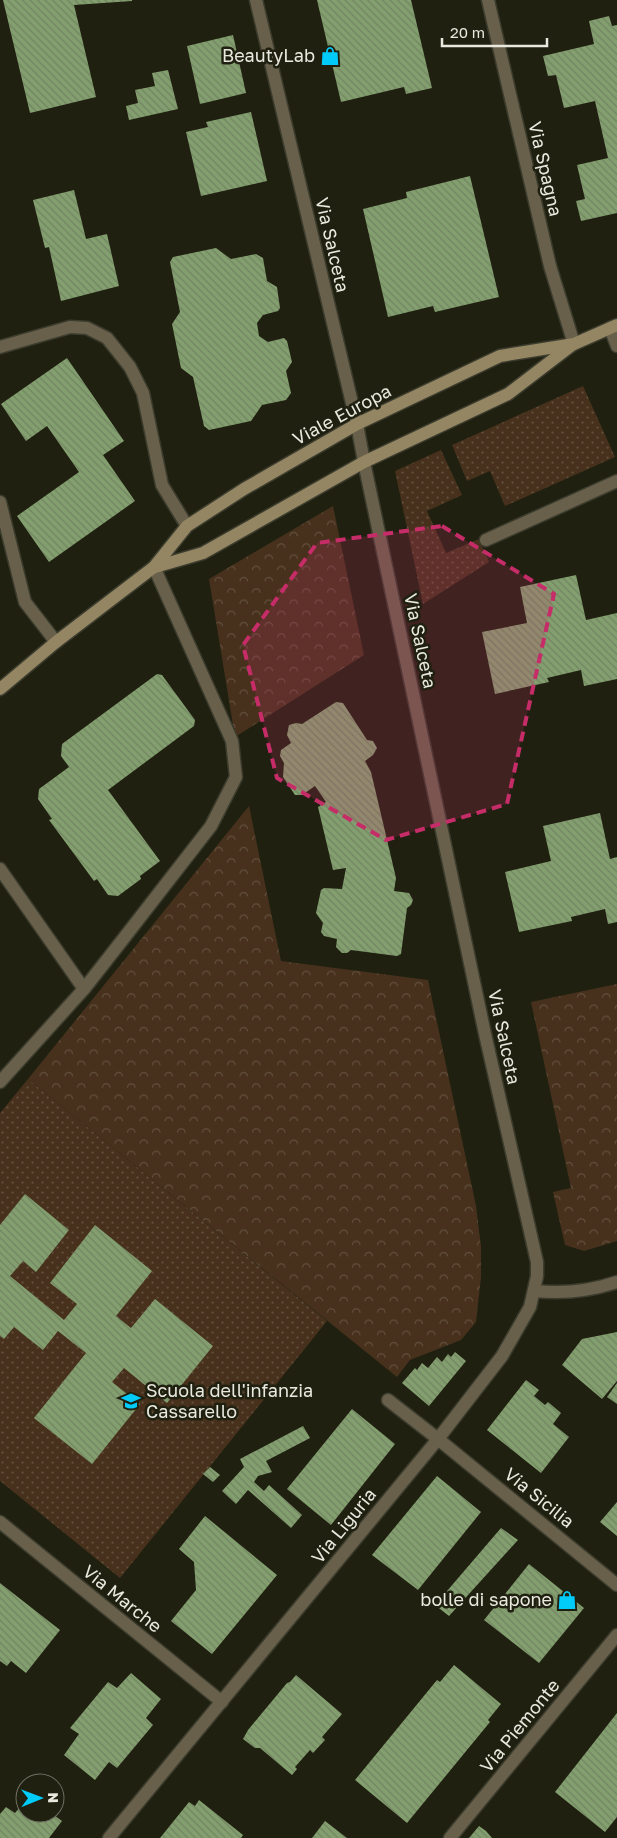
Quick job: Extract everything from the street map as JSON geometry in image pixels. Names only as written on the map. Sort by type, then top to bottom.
[{"type":"main road","name":"Viale Europa","points":[[154,567],[203,552],[364,462],[508,394],[574,344],[613,327]]},
{"type":"main road","name":"Viale Europa","points":[[1,686],[154,567],[187,526],[244,489],[357,424],[500,356],[574,344]]},
{"type":"street","name":"Via Salceta","points":[[256,0],[357,424],[485,1034],[537,1262],[535,1290]]},
{"type":"street","name":"Via Spagna","points":[[488,0],[550,266],[574,344]]},
{"type":"street","points":[[0,347],[70,327],[86,328],[107,338],[130,367],[143,393],[162,485],[187,526]]},
{"type":"street","points":[[613,327],[617,346]]},
{"type":"street","points":[[486,540],[617,481]]},
{"type":"street","points":[[0,502],[25,602],[56,642]]},
{"type":"street","points":[[0,1082],[84,989],[211,826],[236,777],[232,741],[154,567]]},
{"type":"street","points":[[0,869],[84,989]]},
{"type":"street","points":[[535,1290],[567,1292],[597,1289],[617,1282]]},
{"type":"street","name":"Via Liguria","points":[[109,1838],[438,1439],[502,1356],[523,1322],[535,1290]]},
{"type":"street","name":"Via Sicilia","points":[[388,1400],[617,1585]]},
{"type":"street","name":"Via Marche","points":[[0,1522],[222,1702]]},
{"type":"street","name":"Via Piemonte","points":[[450,1838],[617,1636]]},
{"type":"highlighted area","points":[[442,526],[554,594],[507,804],[386,840],[277,778],[243,645],[317,543]]},
{"type":"green space","points":[[583,386],[615,457],[505,506],[490,471],[467,481],[452,445]]},
{"type":"green space","points":[[441,450],[462,495],[427,511],[446,553],[479,539],[489,562],[423,604],[395,471]]},
{"type":"green space","points":[[333,506],[364,655],[235,737],[209,579]]},
{"type":"green space","points":[[249,806],[281,961],[428,980],[476,1206],[481,1247],[481,1277],[476,1322],[461,1340],[410,1360],[397,1377],[28,1079]]},
{"type":"green space","points":[[617,984],[617,1241],[584,1251],[565,1245],[553,1192],[571,1188],[531,1002]]},
{"type":"green space","name":"Scuola dell'infanzia Cassarello","points":[[28,1079],[327,1321],[120,1578],[0,1481],[0,1113]]},
{"type":"building","points":[[3,0],[132,0],[74,5],[96,97],[30,113]]},
{"type":"building","points":[[317,0],[411,0],[432,88],[406,94],[404,87],[341,102]]},
{"type":"building","points":[[609,16],[612,26],[617,25],[617,213],[581,221],[576,201],[585,199],[577,165],[608,158],[595,101],[564,108],[556,75],[548,76],[543,56],[594,44],[589,21]]},
{"type":"building","points":[[233,35],[246,93],[200,104],[187,46]]},
{"type":"building","points":[[168,70],[178,109],[129,120],[126,106],[138,103],[135,90],[155,86],[152,73]]},
{"type":"building","points":[[251,112],[267,181],[201,196],[186,132],[208,127],[206,122]]},
{"type":"building","points":[[470,176],[499,297],[435,312],[433,306],[388,317],[363,209],[407,198],[406,192]]},
{"type":"building","points":[[74,190],[86,239],[107,234],[119,286],[61,301],[49,247],[45,248],[33,200]]},
{"type":"building","points":[[216,248],[231,259],[256,254],[263,258],[267,281],[277,287],[280,308],[278,311],[263,315],[257,323],[259,336],[268,342],[284,338],[287,341],[292,362],[286,371],[291,393],[286,400],[262,405],[251,421],[209,430],[204,426],[193,377],[181,368],[172,324],[180,312],[170,262],[173,257]]},
{"type":"building","points":[[67,358],[124,441],[103,455],[135,501],[49,562],[17,516],[79,472],[47,426],[26,441],[1,404]]},
{"type":"building","points":[[576,575],[586,620],[617,613],[617,679],[584,686],[581,670],[547,678],[549,682],[495,694],[482,632],[527,623],[520,587]]},
{"type":"building","points":[[157,674],[162,675],[195,720],[194,726],[108,790],[160,861],[140,876],[141,879],[118,896],[108,895],[97,879],[94,881],[49,820],[52,819],[38,799],[39,789],[69,767],[61,756],[62,744]]},
{"type":"building","points":[[336,702],[343,703],[367,740],[373,741],[377,748],[373,755],[365,761],[371,772],[396,878],[394,891],[409,893],[413,900],[407,908],[401,954],[397,956],[351,950],[347,953],[342,953],[336,947],[337,939],[324,936],[321,932],[323,923],[316,913],[321,890],[324,888],[342,889],[346,868],[333,870],[318,807],[326,802],[315,786],[302,795],[295,795],[283,777],[284,763],[280,756],[281,750],[291,743],[287,735],[289,725],[302,724]]},
{"type":"building","points":[[600,813],[610,859],[617,857],[617,922],[608,924],[605,909],[571,917],[572,921],[519,932],[505,872],[551,861],[543,826]]},
{"type":"building","points":[[25,1194],[69,1230],[36,1272],[23,1261],[10,1276],[64,1320],[77,1304],[50,1283],[95,1225],[152,1271],[116,1316],[131,1328],[155,1299],[213,1346],[167,1403],[124,1368],[112,1382],[140,1404],[92,1464],[34,1418],[86,1353],[58,1331],[43,1350],[14,1327],[4,1339],[0,1336],[0,1225]]},
{"type":"building","points":[[617,1332],[617,1381],[602,1399],[562,1365],[582,1339]]},
{"type":"building","points":[[455,1352],[466,1361],[429,1406],[402,1383],[422,1363],[428,1368],[437,1357],[442,1362],[448,1354],[451,1357]]},
{"type":"building","points":[[526,1380],[539,1390],[534,1396],[545,1405],[548,1402],[561,1413],[553,1424],[569,1437],[541,1473],[487,1430]]},
{"type":"building","points":[[617,1383],[617,1404],[607,1397]]},
{"type":"building","points":[[352,1409],[395,1444],[331,1525],[287,1489]]},
{"type":"building","points":[[303,1426],[310,1438],[266,1461],[272,1472],[258,1476],[254,1482],[264,1491],[269,1485],[302,1515],[291,1528],[248,1490],[236,1504],[222,1491],[244,1467],[240,1459]]},
{"type":"building","points":[[210,1467],[220,1475],[213,1482],[203,1474]]},
{"type":"building","points":[[437,1476],[481,1512],[418,1590],[372,1555]]},
{"type":"building","points":[[617,1502],[617,1536],[600,1522]]},
{"type":"building","points":[[205,1516],[277,1575],[212,1654],[171,1621],[196,1590],[194,1562],[179,1549]]},
{"type":"building","points":[[501,1528],[518,1540],[449,1616],[435,1605]]},
{"type":"building","points":[[529,1564],[584,1608],[539,1663],[484,1620]]},
{"type":"building","points":[[0,1583],[60,1630],[26,1673],[11,1661],[7,1666],[0,1661]]},
{"type":"building","points":[[454,1665],[501,1704],[488,1720],[490,1722],[407,1823],[355,1780],[437,1680],[440,1682]]},
{"type":"building","points":[[131,1673],[161,1699],[146,1718],[153,1725],[117,1768],[109,1762],[95,1780],[64,1755],[79,1734],[70,1728],[108,1682],[117,1688]]},
{"type":"building","points":[[296,1675],[342,1714],[322,1737],[325,1740],[313,1753],[310,1750],[295,1767],[297,1769],[292,1775],[260,1748],[255,1748],[243,1739],[248,1730],[287,1683]]},
{"type":"building","points":[[617,1713],[617,1817],[605,1832],[555,1792]]},
{"type":"building","points":[[199,1800],[243,1835],[241,1838],[160,1838],[189,1802],[195,1806]]},
{"type":"building","points":[[6,1807],[15,1813],[15,1823],[60,1823],[49,1838],[0,1838],[0,1814]]},
{"type":"building","points":[[325,1821],[347,1838],[312,1838]]},
{"type":"building","points":[[479,1826],[486,1831],[492,1838],[469,1838]]},
{"type":"place","name":"BeautyLab","points":[[330,56]]},
{"type":"place","name":"Scuola dell'infanzia Cassarello","points":[[131,1401]]},
{"type":"place","name":"bolle di sapone","points":[[567,1600]]}]
